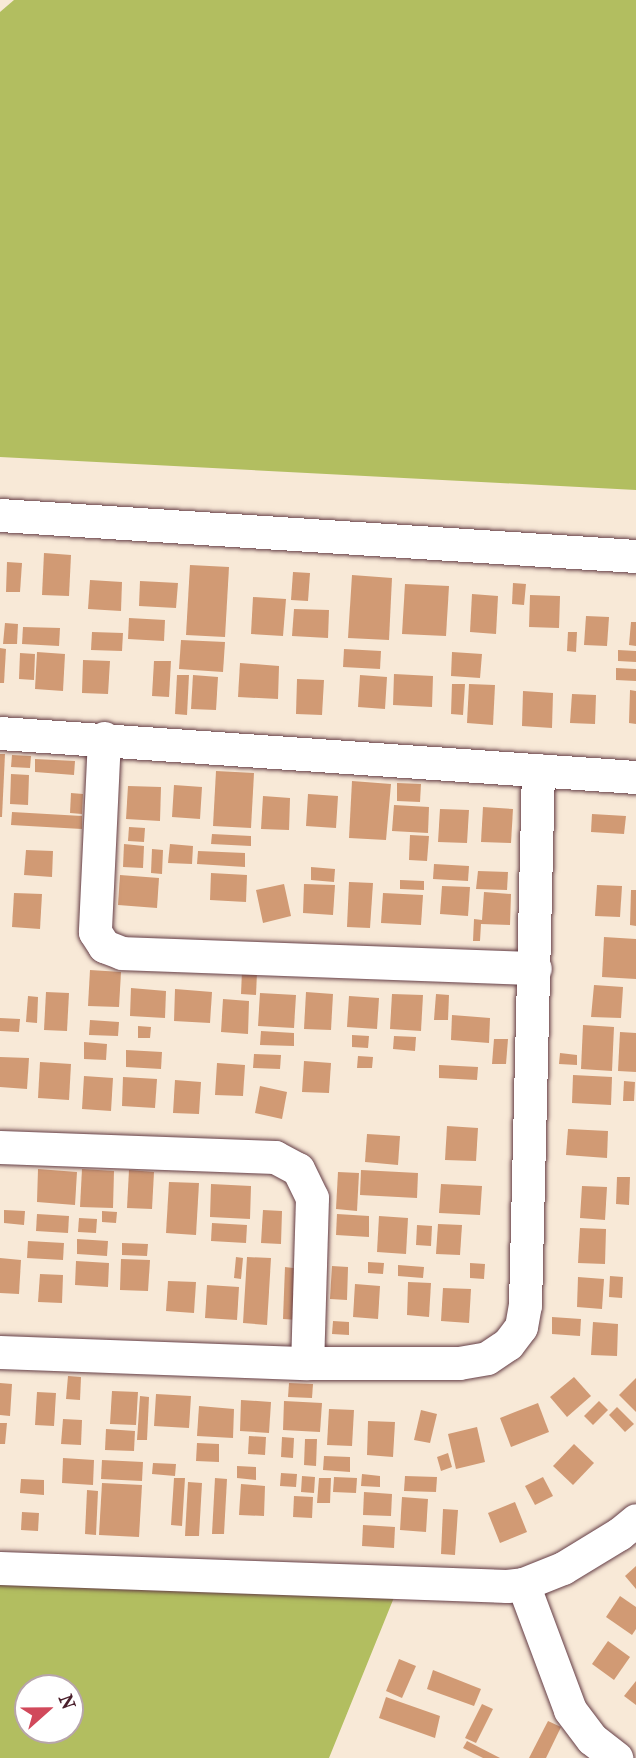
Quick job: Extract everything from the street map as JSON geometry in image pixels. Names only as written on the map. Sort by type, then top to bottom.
[{"type":"street","points":[[0,515],[636,556]]},
{"type":"street","points":[[0,733],[104,738],[636,777]]},
{"type":"street","points":[[104,738],[95,932],[104,946],[122,953],[535,968]]},
{"type":"street","points":[[0,1352],[307,1363],[458,1363],[487,1358],[508,1345],[521,1326],[525,1305],[538,770]]},
{"type":"street","points":[[0,1147],[275,1157],[298,1169],[312,1198],[307,1363]]},
{"type":"street","points":[[0,1568],[448,1585],[523,1584],[563,1568],[619,1534],[636,1520]]},
{"type":"street","points":[[523,1584],[570,1710],[592,1739],[616,1758]]},
{"type":"green space","points":[[14,0],[636,0],[636,490],[0,457],[0,12]]},
{"type":"green space","points":[[0,1575],[395,1595],[329,1758],[0,1758]]},
{"type":"building","points":[[44,553],[71,555],[69,596],[42,595]]},
{"type":"building","points":[[7,562],[22,563],[20,592],[6,592]]},
{"type":"building","points":[[190,565],[229,567],[225,637],[186,635]]},
{"type":"building","points":[[293,572],[310,573],[308,601],[291,600]]},
{"type":"building","points":[[352,575],[392,578],[389,640],[348,638]]},
{"type":"building","points":[[90,580],[122,582],[121,611],[88,609]]},
{"type":"building","points":[[140,581],[178,583],[176,608],[139,606]]},
{"type":"building","points":[[513,583],[526,584],[524,605],[512,604]]},
{"type":"building","points":[[405,584],[449,586],[446,636],[402,634]]},
{"type":"building","points":[[472,594],[498,596],[496,634],[470,632]]},
{"type":"building","points":[[530,595],[560,596],[559,628],[529,627]]},
{"type":"building","points":[[253,597],[286,599],[283,636],[251,634]]},
{"type":"building","points":[[294,609],[329,610],[328,638],[292,636]]},
{"type":"building","points":[[586,616],[609,617],[607,646],[584,645]]},
{"type":"building","points":[[129,618],[165,620],[164,641],[128,639]]},
{"type":"building","points":[[631,622],[636,622],[636,646],[629,645]]},
{"type":"building","points":[[5,623],[18,624],[17,644],[3,644]]},
{"type":"building","points":[[23,627],[60,628],[59,646],[22,644]]},
{"type":"building","points":[[92,632],[123,633],[122,651],[91,650]]},
{"type":"building","points":[[568,632],[577,632],[576,652],[567,651]]},
{"type":"building","points":[[181,640],[225,642],[223,672],[179,669]]},
{"type":"building","points":[[0,648],[6,649],[4,683],[0,683]]},
{"type":"building","points":[[344,649],[381,651],[380,669],[343,667]]},
{"type":"building","points":[[618,650],[636,651],[636,662],[618,661]]},
{"type":"building","points":[[37,652],[65,654],[63,691],[35,689]]},
{"type":"building","points":[[452,652],[482,654],[480,678],[451,676]]},
{"type":"building","points":[[20,653],[35,654],[34,680],[19,679]]},
{"type":"building","points":[[83,660],[110,661],[108,694],[82,693]]},
{"type":"building","points":[[154,661],[171,661],[169,697],[152,696]]},
{"type":"building","points":[[240,663],[279,666],[278,699],[238,697]]},
{"type":"building","points":[[616,668],[636,669],[636,681],[616,680]]},
{"type":"building","points":[[394,674],[433,676],[432,707],[393,705]]},
{"type":"building","points":[[177,675],[189,675],[187,715],[175,714]]},
{"type":"building","points":[[193,675],[218,677],[216,710],[191,709]]},
{"type":"building","points":[[360,675],[387,677],[385,709],[358,707]]},
{"type":"building","points":[[297,679],[324,680],[322,715],[296,714]]},
{"type":"building","points":[[452,684],[465,684],[463,715],[451,714]]},
{"type":"building","points":[[469,684],[495,685],[493,725],[467,723]]},
{"type":"building","points":[[630,690],[636,691],[636,724],[629,723]]},
{"type":"building","points":[[523,691],[553,693],[552,728],[522,726]]},
{"type":"building","points":[[572,694],[596,695],[595,724],[570,723]]},
{"type":"building","points":[[0,754],[5,754],[2,817],[0,817]]},
{"type":"building","points":[[12,755],[31,756],[30,768],[11,767]]},
{"type":"building","points":[[35,759],[75,761],[74,775],[35,772]]},
{"type":"building","points":[[216,771],[254,773],[251,828],[213,826]]},
{"type":"building","points":[[11,774],[29,775],[28,805],[10,804]]},
{"type":"building","points":[[352,781],[391,784],[386,840],[349,838]]},
{"type":"building","points":[[397,783],[421,784],[420,802],[397,801]]},
{"type":"building","points":[[174,785],[202,787],[200,819],[172,817]]},
{"type":"building","points":[[128,786],[161,787],[160,821],[126,819]]},
{"type":"building","points":[[71,793],[83,794],[82,814],[70,813]]},
{"type":"building","points":[[308,794],[338,796],[336,828],[306,826]]},
{"type":"building","points":[[263,796],[290,798],[289,830],[261,829]]},
{"type":"building","points":[[394,805],[429,807],[428,833],[392,831]]},
{"type":"building","points":[[483,807],[513,809],[511,843],[481,842]]},
{"type":"building","points":[[440,809],[469,810],[467,843],[438,842]]},
{"type":"building","points":[[12,812],[82,816],[82,829],[11,825]]},
{"type":"building","points":[[592,814],[626,816],[624,834],[591,832]]},
{"type":"building","points":[[129,827],[145,828],[144,842],[128,841]]},
{"type":"building","points":[[212,834],[251,836],[251,846],[211,844]]},
{"type":"building","points":[[410,835],[429,836],[427,861],[409,860]]},
{"type":"building","points":[[124,844],[144,846],[143,868],[123,867]]},
{"type":"building","points":[[170,844],[193,846],[192,864],[168,863]]},
{"type":"building","points":[[152,849],[163,850],[162,874],[151,873]]},
{"type":"building","points":[[26,850],[53,851],[52,877],[24,875]]},
{"type":"building","points":[[198,851],[245,853],[245,867],[197,864]]},
{"type":"building","points":[[434,864],[469,866],[468,881],[433,879]]},
{"type":"building","points":[[311,867],[335,869],[334,882],[311,880]]},
{"type":"building","points":[[478,871],[508,872],[507,890],[476,889]]},
{"type":"building","points":[[211,873],[247,875],[246,902],[210,900]]},
{"type":"building","points":[[120,875],[159,878],[157,908],[118,905]]},
{"type":"building","points":[[400,880],[424,881],[424,890],[400,889]]},
{"type":"building","points":[[349,882],[373,883],[370,928],[347,927]]},
{"type":"building","points":[[284,884],[291,916],[263,923],[256,890]]},
{"type":"building","points":[[304,884],[335,885],[333,915],[303,913]]},
{"type":"building","points":[[597,885],[622,886],[620,917],[595,916]]},
{"type":"building","points":[[442,886],[470,887],[468,916],[440,914]]},
{"type":"building","points":[[631,890],[636,890],[636,926],[630,925]]},
{"type":"building","points":[[484,892],[511,894],[510,925],[481,924],[480,941],[473,941],[474,919],[482,920]]},
{"type":"building","points":[[14,893],[42,894],[40,929],[12,927]]},
{"type":"building","points":[[383,893],[423,895],[421,925],[381,923]]},
{"type":"building","points":[[604,937],[636,939],[636,979],[602,977]]},
{"type":"building","points":[[90,970],[121,972],[119,1007],[88,1006]]},
{"type":"building","points":[[242,971],[257,972],[256,995],[241,994]]},
{"type":"building","points":[[594,985],[623,987],[621,1018],[591,1017]]},
{"type":"building","points":[[131,988],[166,991],[165,1018],[130,1016]]},
{"type":"building","points":[[175,989],[212,992],[210,1023],[174,1021]]},
{"type":"building","points":[[46,992],[69,993],[67,1031],[44,1030]]},
{"type":"building","points":[[306,992],[333,994],[331,1030],[304,1029]]},
{"type":"building","points":[[260,993],[296,995],[294,1028],[258,1026]]},
{"type":"building","points":[[392,994],[423,995],[421,1031],[390,1029]]},
{"type":"building","points":[[436,994],[449,995],[448,1020],[434,1020]]},
{"type":"building","points":[[28,996],[38,997],[37,1023],[26,1022]]},
{"type":"building","points":[[349,996],[379,998],[377,1029],[347,1027]]},
{"type":"building","points":[[223,999],[249,1001],[248,1034],[221,1032]]},
{"type":"building","points":[[452,1015],[490,1018],[489,1043],[451,1040]]},
{"type":"building","points":[[0,1018],[20,1019],[19,1032],[0,1031]]},
{"type":"building","points":[[90,1020],[119,1022],[118,1036],[89,1035]]},
{"type":"building","points":[[583,1025],[614,1027],[612,1071],[581,1069]]},
{"type":"building","points":[[138,1026],[151,1027],[150,1038],[138,1038]]},
{"type":"building","points":[[261,1031],[294,1033],[294,1046],[260,1045]]},
{"type":"building","points":[[620,1032],[636,1033],[636,1072],[618,1071]]},
{"type":"building","points":[[352,1035],[369,1036],[368,1048],[352,1047]]},
{"type":"building","points":[[394,1036],[416,1037],[415,1051],[393,1049]]},
{"type":"building","points":[[494,1039],[508,1039],[506,1064],[492,1064]]},
{"type":"building","points":[[84,1042],[107,1044],[106,1060],[84,1059]]},
{"type":"building","points":[[126,1050],[162,1052],[161,1069],[126,1067]]},
{"type":"building","points":[[560,1053],[577,1055],[577,1065],[559,1064]]},
{"type":"building","points":[[254,1054],[281,1055],[280,1069],[253,1068]]},
{"type":"building","points":[[358,1056],[373,1057],[372,1068],[357,1068]]},
{"type":"building","points":[[0,1057],[29,1058],[27,1089],[0,1087]]},
{"type":"building","points":[[304,1061],[331,1063],[329,1093],[302,1092]]},
{"type":"building","points":[[40,1062],[71,1064],[69,1100],[38,1098]]},
{"type":"building","points":[[217,1063],[245,1065],[243,1096],[215,1095]]},
{"type":"building","points":[[439,1065],[478,1067],[477,1080],[439,1078]]},
{"type":"building","points":[[573,1075],[612,1077],[611,1105],[572,1103]]},
{"type":"building","points":[[84,1076],[113,1078],[111,1111],[82,1109]]},
{"type":"building","points":[[123,1077],[157,1079],[155,1108],[122,1106]]},
{"type":"building","points":[[175,1080],[201,1082],[199,1114],[173,1113]]},
{"type":"building","points":[[624,1081],[635,1082],[634,1101],[623,1101]]},
{"type":"building","points":[[260,1086],[287,1092],[282,1119],[255,1113]]},
{"type":"building","points":[[447,1126],[478,1128],[476,1161],[445,1160]]},
{"type":"building","points":[[568,1129],[608,1131],[607,1158],[566,1155]]},
{"type":"building","points":[[367,1134],[400,1136],[398,1165],[365,1162]]},
{"type":"building","points":[[38,1169],[77,1172],[75,1205],[37,1202]]},
{"type":"building","points":[[82,1169],[114,1171],[113,1208],[80,1207]]},
{"type":"building","points":[[129,1170],[154,1172],[152,1209],[127,1208]]},
{"type":"building","points":[[361,1170],[418,1173],[417,1198],[360,1195]]},
{"type":"building","points":[[338,1172],[359,1173],[357,1211],[336,1209]]},
{"type":"building","points":[[617,1177],[630,1177],[629,1205],[616,1204]]},
{"type":"building","points":[[169,1182],[199,1183],[196,1235],[166,1233]]},
{"type":"building","points":[[211,1184],[251,1186],[250,1219],[210,1217]]},
{"type":"building","points":[[441,1184],[482,1186],[480,1215],[439,1213]]},
{"type":"building","points":[[582,1186],[607,1187],[605,1220],[580,1218]]},
{"type":"building","points":[[4,1210],[25,1211],[24,1225],[4,1223]]},
{"type":"building","points":[[263,1210],[282,1211],[281,1244],[261,1243]]},
{"type":"building","points":[[102,1211],[117,1212],[116,1223],[102,1222]]},
{"type":"building","points":[[37,1214],[69,1216],[68,1233],[36,1231]]},
{"type":"building","points":[[337,1214],[369,1216],[369,1237],[336,1235]]},
{"type":"building","points":[[379,1216],[408,1218],[406,1254],[377,1252]]},
{"type":"building","points":[[79,1218],[97,1219],[96,1233],[78,1232]]},
{"type":"building","points":[[212,1223],[247,1225],[246,1243],[211,1241]]},
{"type":"building","points":[[438,1224],[462,1225],[460,1255],[436,1254]]},
{"type":"building","points":[[417,1225],[432,1226],[431,1246],[416,1245]]},
{"type":"building","points":[[580,1228],[606,1229],[605,1264],[578,1263]]},
{"type":"building","points":[[77,1239],[108,1241],[107,1256],[77,1254]]},
{"type":"building","points":[[28,1241],[64,1243],[63,1260],[27,1258]]},
{"type":"building","points":[[122,1243],[148,1244],[147,1256],[122,1255]]},
{"type":"building","points":[[236,1257],[243,1258],[241,1279],[234,1278]]},
{"type":"building","points":[[247,1257],[271,1258],[267,1325],[243,1323]]},
{"type":"building","points":[[0,1258],[21,1260],[19,1294],[0,1293]]},
{"type":"building","points":[[121,1259],[150,1260],[148,1291],[120,1290]]},
{"type":"building","points":[[76,1261],[109,1263],[108,1287],[75,1285]]},
{"type":"building","points":[[368,1262],[384,1263],[383,1274],[368,1273]]},
{"type":"building","points":[[470,1263],[485,1264],[484,1279],[470,1278]]},
{"type":"building","points":[[398,1265],[424,1267],[423,1278],[398,1276]]},
{"type":"building","points":[[332,1266],[348,1267],[347,1300],[330,1299]]},
{"type":"building","points":[[285,1267],[301,1269],[298,1320],[283,1319]]},
{"type":"building","points":[[40,1274],[63,1275],[62,1303],[38,1302]]},
{"type":"building","points":[[610,1276],[623,1277],[622,1298],[609,1297]]},
{"type":"building","points":[[578,1277],[604,1279],[602,1309],[577,1307]]},
{"type":"building","points":[[168,1281],[196,1282],[194,1313],[166,1311]]},
{"type":"building","points":[[408,1282],[431,1283],[429,1317],[407,1315]]},
{"type":"building","points":[[355,1284],[380,1286],[378,1319],[353,1317]]},
{"type":"building","points":[[207,1285],[239,1287],[237,1320],[205,1318]]},
{"type":"building","points":[[443,1288],[471,1289],[469,1323],[441,1321]]},
{"type":"building","points":[[552,1317],[581,1319],[580,1336],[552,1334]]},
{"type":"building","points":[[333,1321],[349,1322],[349,1335],[332,1334]]},
{"type":"building","points":[[593,1322],[618,1324],[617,1356],[591,1355]]},
{"type":"building","points":[[68,1376],[81,1377],[80,1400],[66,1399]]},
{"type":"building","points":[[574,1377],[591,1396],[567,1417],[550,1397]]},
{"type":"building","points":[[636,1378],[636,1412],[619,1395]]},
{"type":"building","points":[[0,1383],[12,1384],[10,1416],[0,1415]]},
{"type":"building","points":[[289,1383],[313,1384],[312,1398],[288,1397]]},
{"type":"building","points":[[112,1391],[138,1392],[136,1425],[110,1424]]},
{"type":"building","points":[[37,1392],[56,1393],[54,1426],[35,1425]]},
{"type":"building","points":[[156,1394],[191,1396],[189,1428],[154,1426]]},
{"type":"building","points":[[140,1396],[149,1397],[147,1440],[137,1440]]},
{"type":"building","points":[[241,1400],[271,1402],[269,1433],[240,1431]]},
{"type":"building","points":[[284,1401],[322,1403],[320,1432],[283,1430]]},
{"type":"building","points":[[599,1401],[608,1410],[593,1425],[584,1416]]},
{"type":"building","points":[[538,1403],[549,1432],[511,1447],[500,1418]]},
{"type":"building","points":[[199,1406],[234,1409],[233,1438],[197,1436]]},
{"type":"building","points":[[617,1407],[634,1424],[625,1432],[609,1415]]},
{"type":"building","points":[[329,1409],[354,1410],[352,1446],[327,1445]]},
{"type":"building","points":[[421,1410],[437,1414],[430,1443],[414,1440]]},
{"type":"building","points":[[63,1419],[82,1420],[81,1445],[61,1444]]},
{"type":"building","points":[[368,1421],[395,1422],[393,1457],[367,1455]]},
{"type":"building","points":[[0,1423],[7,1423],[5,1444],[0,1444]]},
{"type":"building","points":[[477,1427],[485,1462],[456,1469],[448,1434]]},
{"type":"building","points":[[106,1429],[135,1431],[134,1451],[105,1450]]},
{"type":"building","points":[[249,1436],[266,1437],[265,1455],[248,1454]]},
{"type":"building","points":[[282,1437],[294,1438],[293,1458],[281,1457]]},
{"type":"building","points":[[305,1439],[317,1439],[316,1466],[304,1465]]},
{"type":"building","points":[[197,1443],[219,1444],[219,1462],[196,1461]]},
{"type":"building","points":[[574,1444],[594,1463],[573,1485],[553,1466]]},
{"type":"building","points":[[448,1453],[452,1467],[441,1471],[437,1457]]},
{"type":"building","points":[[324,1456],[350,1457],[350,1472],[323,1470]]},
{"type":"building","points":[[63,1458],[94,1460],[93,1485],[62,1483]]},
{"type":"building","points":[[102,1460],[143,1462],[142,1481],[101,1479]]},
{"type":"building","points":[[153,1463],[176,1464],[175,1476],[152,1474]]},
{"type":"building","points":[[237,1466],[256,1467],[256,1480],[237,1478]]},
{"type":"building","points":[[281,1473],[297,1474],[296,1487],[280,1486]]},
{"type":"building","points":[[362,1474],[380,1476],[380,1487],[361,1486]]},
{"type":"building","points":[[302,1476],[315,1477],[314,1493],[301,1492]]},
{"type":"building","points":[[405,1476],[437,1477],[436,1492],[404,1491]]},
{"type":"building","points":[[334,1477],[357,1478],[356,1493],[333,1492]]},
{"type":"building","points":[[543,1477],[553,1496],[535,1505],[525,1486]]},
{"type":"building","points":[[174,1478],[185,1478],[182,1526],[171,1525]]},
{"type":"building","points":[[215,1478],[227,1479],[224,1534],[212,1534]]},
{"type":"building","points":[[319,1478],[331,1478],[330,1503],[317,1503]]},
{"type":"building","points":[[21,1479],[44,1480],[44,1495],[20,1493]]},
{"type":"building","points":[[188,1482],[202,1483],[199,1536],[185,1536]]},
{"type":"building","points":[[102,1483],[142,1485],[139,1537],[99,1535]]},
{"type":"building","points":[[241,1484],[265,1486],[264,1516],[239,1515]]},
{"type":"building","points":[[87,1490],[98,1491],[96,1535],[85,1534]]},
{"type":"building","points":[[364,1492],[392,1494],[391,1516],[363,1515]]},
{"type":"building","points":[[294,1496],[313,1497],[312,1518],[293,1517]]},
{"type":"building","points":[[402,1497],[428,1499],[426,1532],[400,1530]]},
{"type":"building","points":[[515,1502],[527,1532],[500,1543],[488,1513]]},
{"type":"building","points":[[443,1509],[458,1510],[455,1555],[441,1554]]},
{"type":"building","points":[[22,1512],[39,1513],[38,1531],[21,1530]]},
{"type":"building","points":[[363,1525],[395,1527],[394,1548],[362,1546]]},
{"type":"building","points":[[636,1566],[636,1589],[625,1576]]},
{"type":"building","points":[[620,1596],[636,1607],[636,1629],[632,1635],[606,1617]]},
{"type":"building","points":[[608,1641],[630,1657],[614,1680],[592,1664]]},
{"type":"building","points":[[399,1659],[416,1666],[402,1698],[386,1691]]},
{"type":"building","points":[[433,1670],[481,1689],[474,1706],[427,1689]]},
{"type":"building","points":[[636,1681],[636,1705],[624,1696]]},
{"type":"building","points":[[386,1697],[440,1716],[435,1738],[379,1718]]},
{"type":"building","points":[[482,1704],[493,1709],[476,1743],[465,1738]]},
{"type":"building","points":[[548,1721],[561,1727],[546,1758],[529,1758]]},
{"type":"building","points":[[467,1741],[500,1758],[483,1758],[463,1748]]}]
